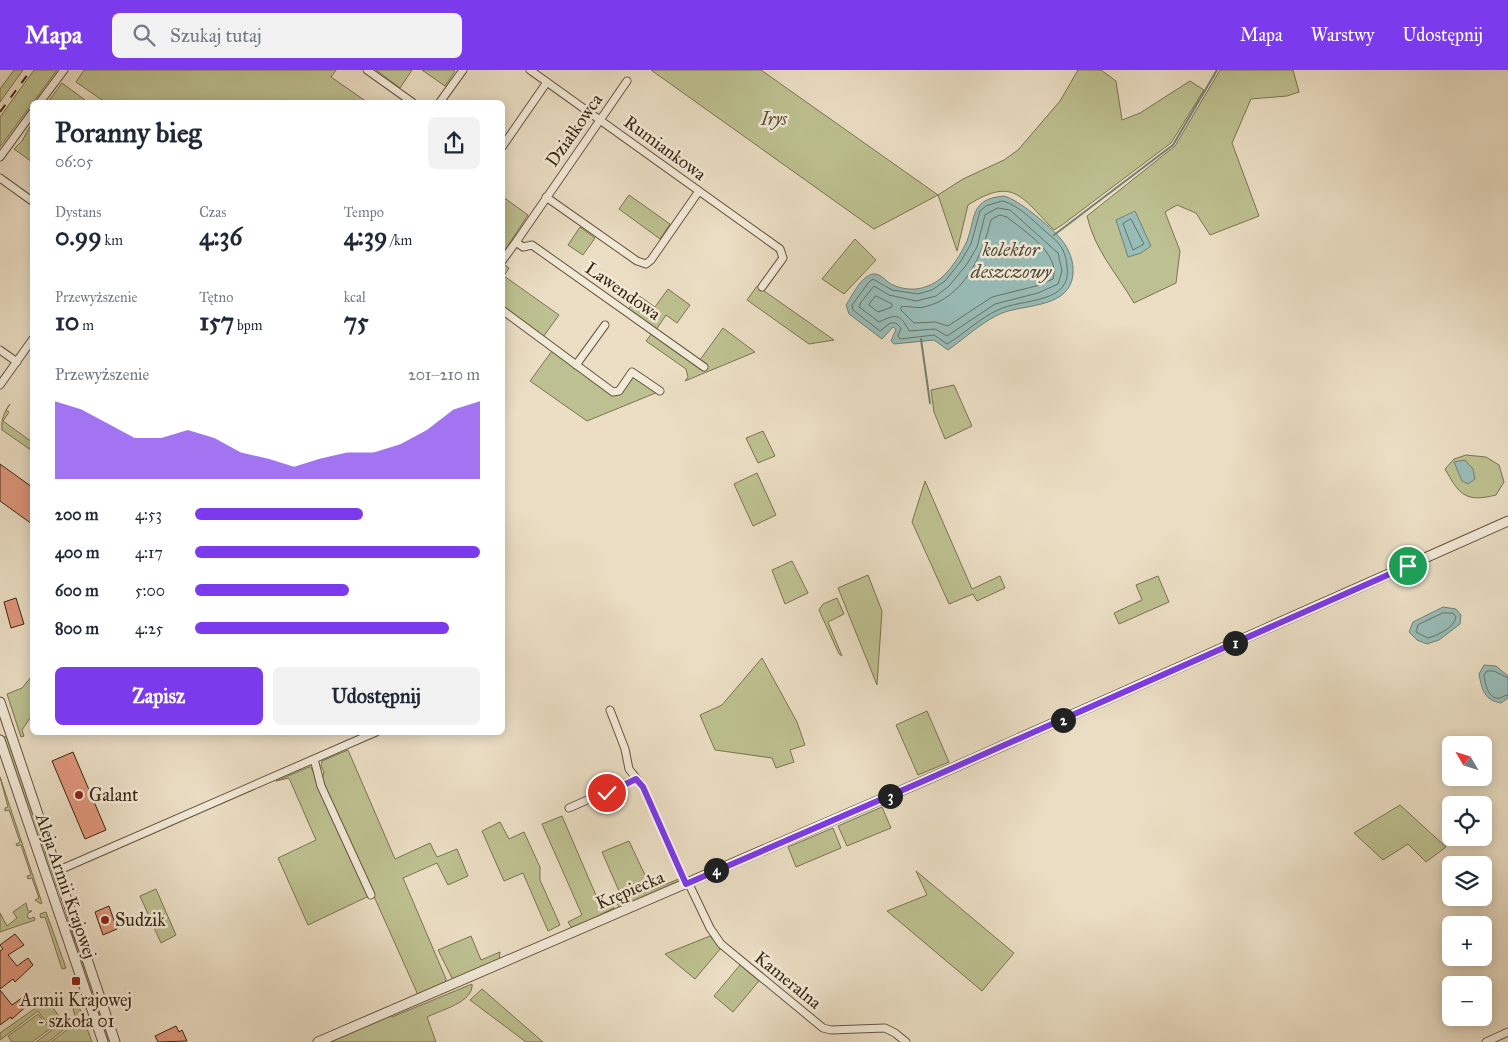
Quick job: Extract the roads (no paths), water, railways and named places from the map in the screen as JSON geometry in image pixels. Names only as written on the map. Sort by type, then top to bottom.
[{"type":"street","points":[[42,100],[64,70]]},
{"type":"street","points":[[366,70],[409,100]]},
{"type":"street","points":[[441,100],[463,70]]},
{"type":"street","name":"Rumiankowa","points":[[530,70],[783,252],[783,258],[762,287]]},
{"type":"street","name":"Działkowca","points":[[516,242],[627,81]]},
{"type":"street","points":[[505,143],[547,82]]},
{"type":"street","points":[[0,157],[30,116]]},
{"type":"street","points":[[0,178],[30,200]]},
{"type":"street","points":[[546,197],[637,261],[646,264],[655,255],[699,191]]},
{"type":"street","points":[[505,257],[516,242]]},
{"type":"street","name":"Lawendowa","points":[[516,242],[523,247],[532,245],[704,367]]},
{"type":"street","points":[[505,312],[613,392],[619,391],[632,372],[660,391]]},
{"type":"street","points":[[576,365],[605,325]]},
{"type":"street","points":[[0,385],[30,343]]},
{"type":"street","points":[[0,350],[17,362]]},
{"type":"street","name":"Krępiecka","points":[[318,1042],[1064,719],[1508,521]]},
{"type":"street","name":"Aleja Armii Krajowej","points":[[0,702],[116,1042]]},
{"type":"street","name":"Kameralna","points":[[610,710],[625,749],[629,769],[643,787],[687,883],[710,928],[721,944],[823,1028],[831,1030],[885,1028],[906,1042]]},
{"type":"street","points":[[58,871],[369,735]]},
{"type":"street","name":"Aleja Armii Krajowej","points":[[0,740],[103,1042]]},
{"type":"street","points":[[314,759],[321,786],[371,895]]},
{"type":"street","points":[[569,808],[636,779]]},
{"type":"street","points":[[1486,1042],[1508,1032]]},
{"type":"water","name":"kolektor deszczowy","points":[[1004,196],[1034,214],[1061,239],[1066,247],[1072,260],[1073,274],[1070,285],[1064,293],[1056,299],[1045,303],[1012,310],[995,316],[948,350],[934,340],[894,344],[891,341],[896,329],[893,327],[882,339],[849,314],[846,305],[857,287],[865,278],[873,274],[879,275],[893,285],[905,289],[923,288],[935,283],[952,266],[962,251],[976,211],[980,205],[993,198]]},
{"type":"water","points":[[1135,211],[1151,246],[1141,253],[1128,257],[1116,220]]},
{"type":"water","points":[[1465,460],[1473,469],[1475,479],[1468,484],[1462,481],[1454,462]]},
{"type":"water","points":[[1443,607],[1456,609],[1461,615],[1460,624],[1439,640],[1427,644],[1417,640],[1409,632],[1413,622]]},
{"type":"water","points":[[1484,665],[1496,666],[1508,676],[1508,698],[1501,703],[1487,697],[1483,689],[1479,674]]},
{"type":"waterway","points":[[1054,235],[1173,145],[1217,70]]},
{"type":"waterway","points":[[921,339],[930,403]]},
{"type":"railway","points":[[0,112],[31,70]]},
{"type":"place","name":"Galant","points":[[79,795]]},
{"type":"place","name":"Sudzik","points":[[105,920]]},
{"type":"place","name":"Armii Krajowej - szkoła 01","points":[[76,981]]},
{"type":"park label","name":"Irys","points":[[774,119]]}]
